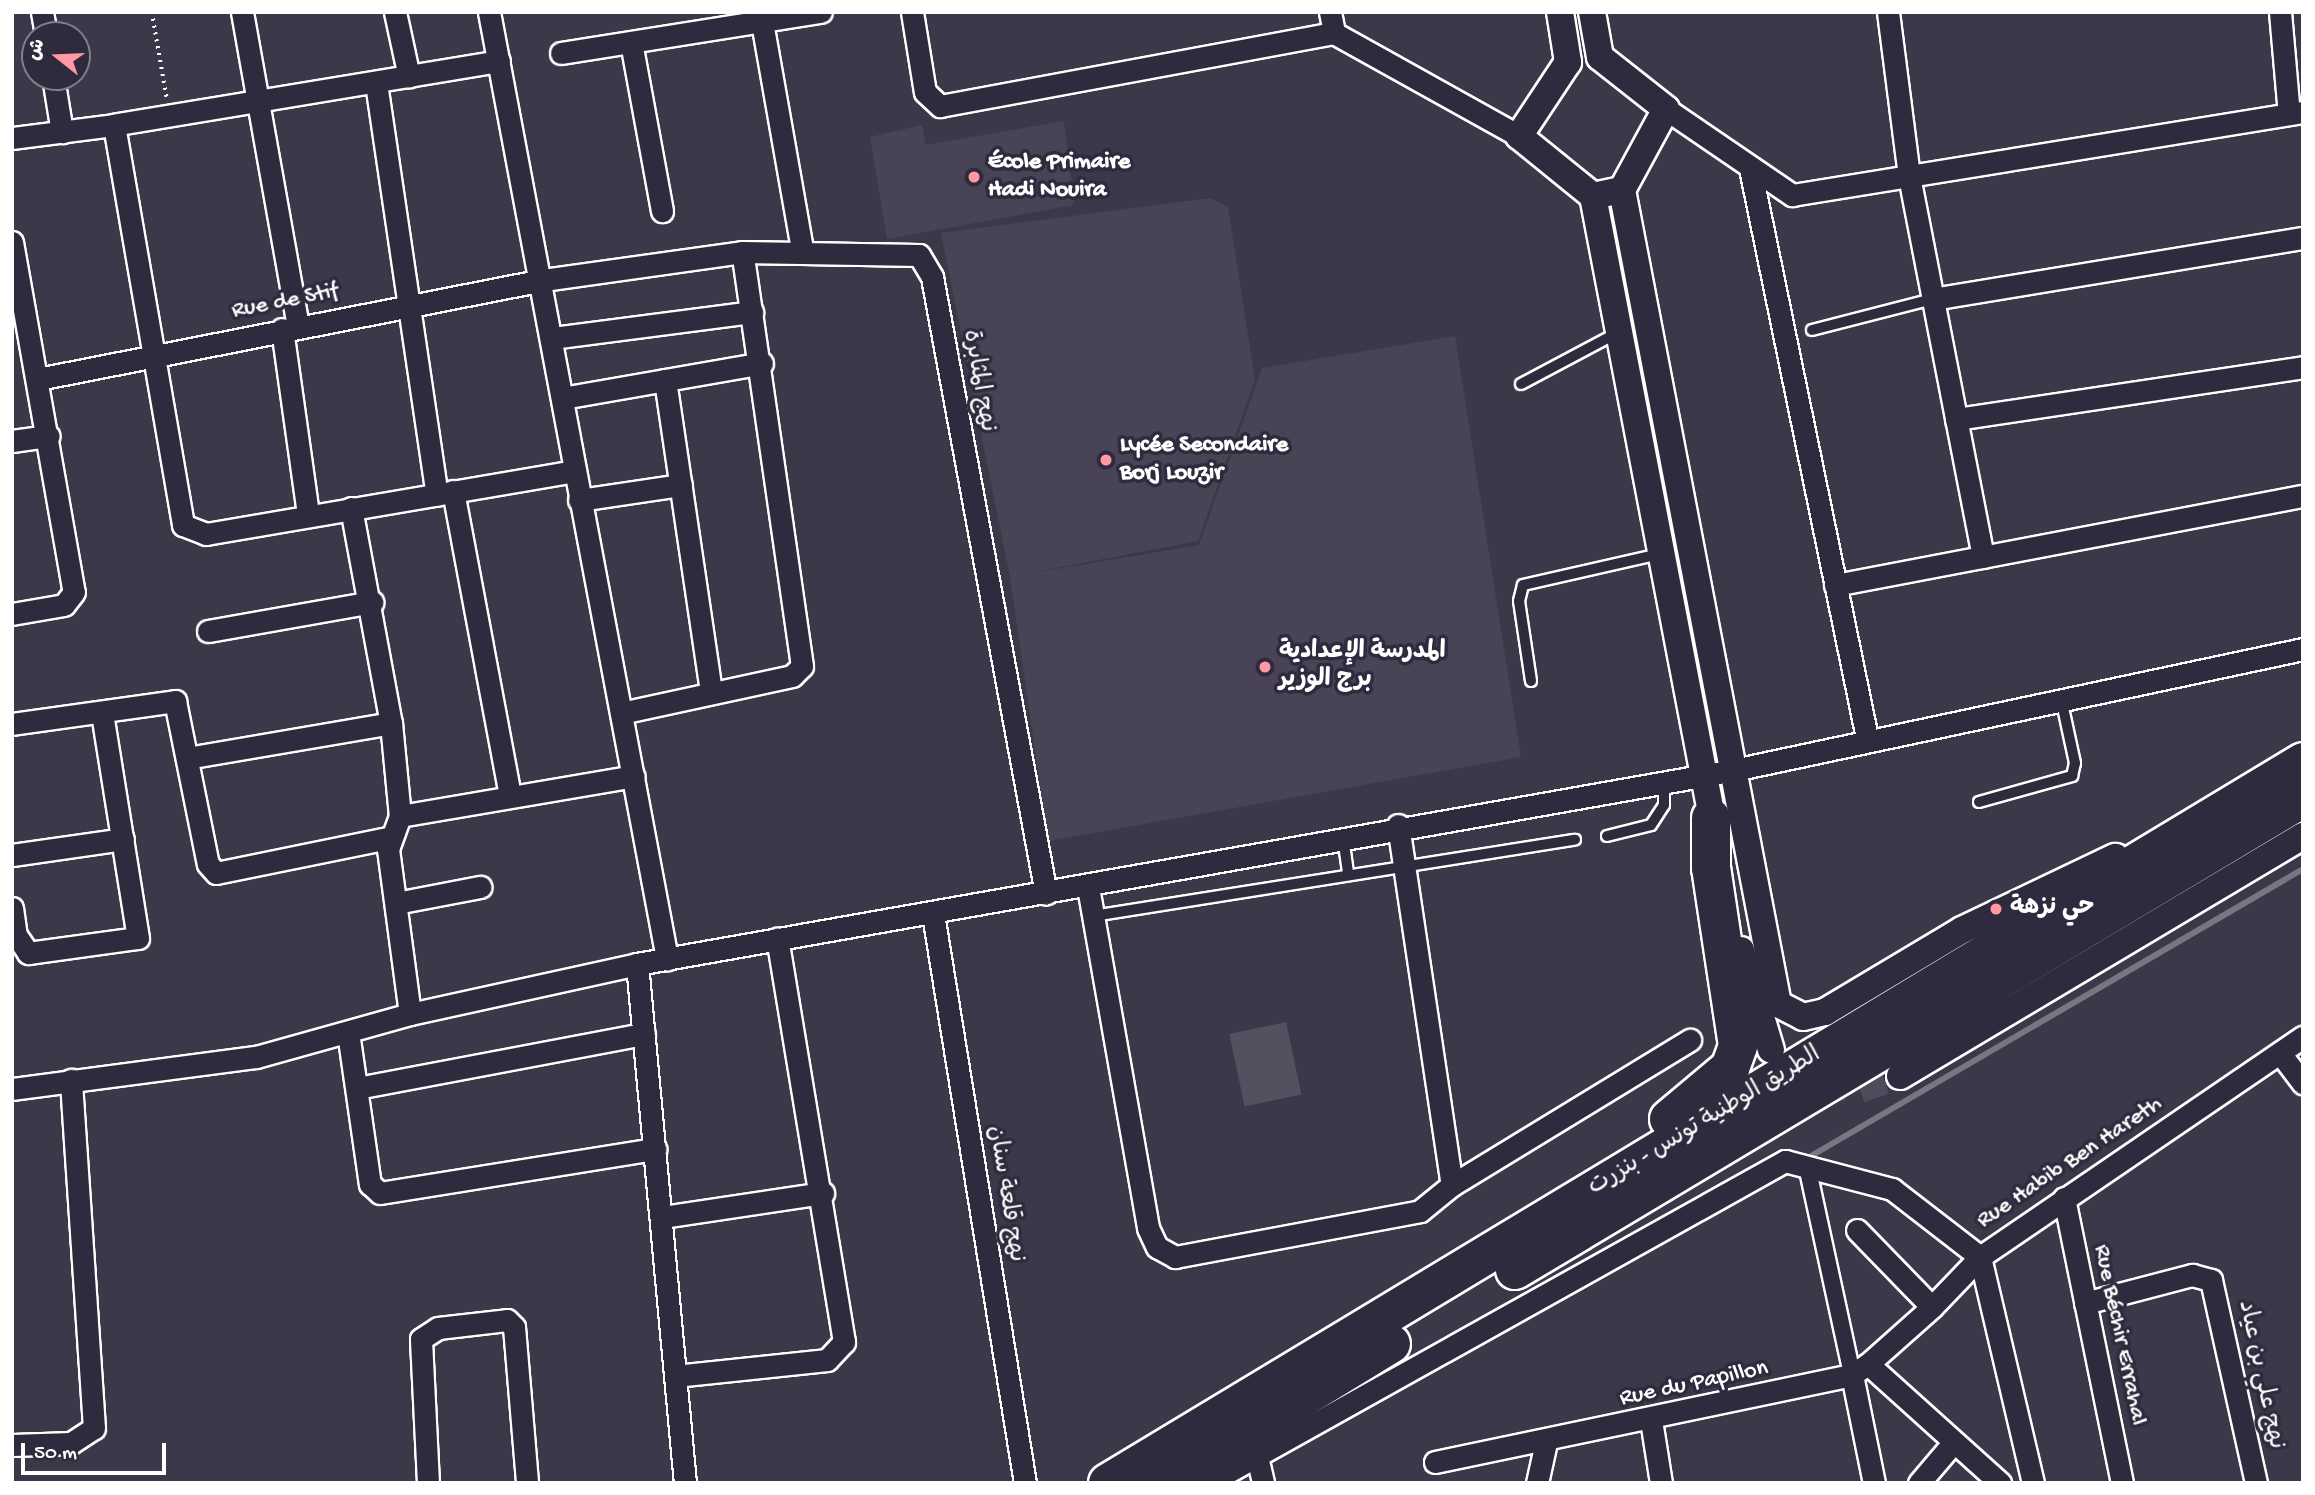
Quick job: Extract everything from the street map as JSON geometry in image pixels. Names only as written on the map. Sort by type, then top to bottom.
[{"type":"highway","name":"الطريق الوطنية تونس - بنزرت","points":[[1108,1483],[2303,762]]},
{"type":"highway","name":"الطريق الوطنية تونس - بنزرت","points":[[1163,1483],[2303,799]]},
{"type":"highway","points":[[1436,1287],[1590,1178],[1710,1087],[1730,1068],[1738,1046],[1711,868],[1711,818]]},
{"type":"highway","points":[[1590,1178],[2115,857]]},
{"type":"street","points":[[242,12],[290,327],[309,515]]},
{"type":"street","points":[[395,12],[409,77]]},
{"type":"street","points":[[489,12],[542,281],[573,471],[634,776],[667,959]]},
{"type":"street","points":[[561,54],[821,12]]},
{"type":"street","points":[[912,12],[925,92],[940,106],[1332,22],[1520,136],[1593,196],[1702,776],[1755,1013],[1771,1050]]},
{"type":"street","points":[[1520,136],[1568,62],[1560,12]]},
{"type":"street","points":[[1592,12],[1600,57],[1666,109],[1788,194],[2296,113],[2280,12]]},
{"type":"street","points":[[1888,12],[1909,176],[1983,557]]},
{"type":"street","points":[[762,22],[802,249]]},
{"type":"street","points":[[631,42],[662,211]]},
{"type":"street","points":[[1568,62],[1600,57]]},
{"type":"street","points":[[12,138],[255,106],[499,61]]},
{"type":"street","points":[[376,83],[445,492],[510,796]]},
{"type":"street","points":[[55,91],[62,132]]},
{"type":"street","points":[[1666,109],[1622,190],[1729,771],[1778,1003],[1794,1015],[1825,1012],[1962,930],[2115,857],[2303,745]]},
{"type":"street","points":[[114,125],[156,355],[183,525],[190,531],[309,515],[573,471]]},
{"type":"street","points":[[1750,168],[1867,738]]},
{"type":"street","points":[[1593,196],[1622,190]]},
{"type":"street","points":[[1933,299],[2303,238]]},
{"type":"street","name":"نهج المثابرة","points":[[542,281],[741,252],[802,249],[907,250],[919,254],[932,277],[1046,894]]},
{"type":"street","points":[[12,614],[64,606],[74,592],[38,380],[22,348],[13,251]]},
{"type":"street","points":[[621,713],[792,676],[804,653],[762,363],[741,252]]},
{"type":"street","name":"Rue de Stif","points":[[38,380],[290,327],[542,281]]},
{"type":"street","points":[[552,338],[752,312]]},
{"type":"street","points":[[562,398],[762,363]]},
{"type":"street","points":[[1956,419],[2303,368]]},
{"type":"street","points":[[665,380],[710,693]]},
{"type":"street","points":[[12,441],[49,436]]},
{"type":"street","points":[[579,500],[681,485]]},
{"type":"street","points":[[1835,585],[2303,496]]},
{"type":"street","points":[[351,508],[372,602],[391,723],[400,816],[388,838],[410,1014]]},
{"type":"street","points":[[208,631],[372,602]]},
{"type":"street","points":[[12,1089],[256,1057],[410,1014],[637,964],[1088,887],[1398,825],[1729,771],[1867,738],[2303,649]]},
{"type":"street","points":[[12,723],[102,713],[175,701],[208,864],[216,873],[388,838]]},
{"type":"street","points":[[12,908],[16,935],[28,953],[136,941],[123,839],[102,713]]},
{"type":"street","points":[[187,758],[391,723]]},
{"type":"street","points":[[400,816],[634,776]]},
{"type":"street","points":[[1398,825],[1452,1185]]},
{"type":"street","points":[[1900,1076],[2303,836]]},
{"type":"street","points":[[12,855],[123,839]]},
{"type":"street","points":[[396,903],[480,887]]},
{"type":"street","points":[[1088,887],[1157,1247],[1192,1257],[1404,1217],[1690,1040]]},
{"type":"street","name":"نهج قلعة سنان","points":[[933,914],[1025,1483]]},
{"type":"street","points":[[674,1376],[827,1360],[839,1353],[844,1330],[777,939]]},
{"type":"street","points":[[637,964],[685,1483]]},
{"type":"street","points":[[348,1032],[370,1184],[380,1193],[656,1149]]},
{"type":"street","points":[[357,1088],[644,1034]]},
{"type":"street","name":"Rue Habib Ben Hareth","points":[[1256,1452],[1785,1161],[1892,1189],[1980,1257],[2303,1037]]},
{"type":"street","points":[[2280,1053],[2303,1083]]},
{"type":"street","points":[[12,1446],[71,1443],[94,1428],[71,1080]]},
{"type":"street","points":[[1818,1168],[1860,1370],[1874,1483]]},
{"type":"street","points":[[662,1217],[822,1193]]},
{"type":"street","name":"Rue Béchir Errahal","points":[[2064,1198],[2122,1483]]},
{"type":"street","points":[[1857,1230],[1933,1307]]},
{"type":"street","points":[[1860,1370],[1933,1307],[1980,1257]]},
{"type":"street","points":[[1980,1257],[2033,1483]]},
{"type":"street","name":"نهج علي بن عياد","points":[[2085,1303],[2192,1275],[2211,1280],[2256,1483]]},
{"type":"street","points":[[428,1483],[421,1339],[438,1328],[507,1320],[514,1327],[527,1483]]},
{"type":"street","points":[[1860,1370],[2000,1483]]},
{"type":"street","name":"Rue du Papillon","points":[[1435,1462],[1651,1420],[1860,1370]]},
{"type":"street","points":[[1651,1420],[1661,1483]]},
{"type":"street","points":[[1537,1483],[1546,1442]]},
{"type":"street","points":[[1919,1483],[1953,1443]]},
{"type":"street","points":[[1208,1483],[1256,1452],[1263,1483]]},
{"type":"lane","points":[[1812,330],[1933,299]]},
{"type":"lane","points":[[1521,384],[1619,332]]},
{"type":"lane","points":[[1531,681],[1519,601],[1523,585],[1660,554]]},
{"type":"lane","points":[[1979,802],[2072,776],[2076,763],[2061,698]]},
{"type":"lane","points":[[1607,836],[1651,825],[1664,806],[1664,782]]},
{"type":"lane","points":[[1343,836],[1348,873]]},
{"type":"lane","points":[[1093,916],[1403,863],[1575,840]]},
{"type":"path","points":[[152,12],[171,118]]},
{"type":"shaded area","name":"École Primaire Hadi Nouira","points":[[1064,121],[1074,205],[887,239],[870,137],[922,125],[926,145]]},
{"type":"shaded area","name":"المدرسة الإعدادية برج الوزير","points":[[1211,198],[1228,207],[1255,380],[1198,541],[1020,575],[1199,545],[1262,368],[1455,336],[1521,757],[1048,841],[1010,577],[941,233]]},
{"type":"shaded area","points":[[1286,1022],[1301,1094],[1245,1106],[1229,1034]]},
{"type":"waterway","points":[[1811,1156],[2303,869]]},
{"type":"tunnel","points":[[1821,1084],[1860,1090],[1900,1076]]},
{"type":"place","name":"École Primaire Hadi Nouira","points":[[974,177]]},
{"type":"place","name":"Lycée Secondaire Borj Louzir","points":[[1106,460]]},
{"type":"place","name":"المدرسة الإعدادية برج الوزير","points":[[1265,667]]},
{"type":"place","name":"حي نزهة","points":[[1996,909]]}]
